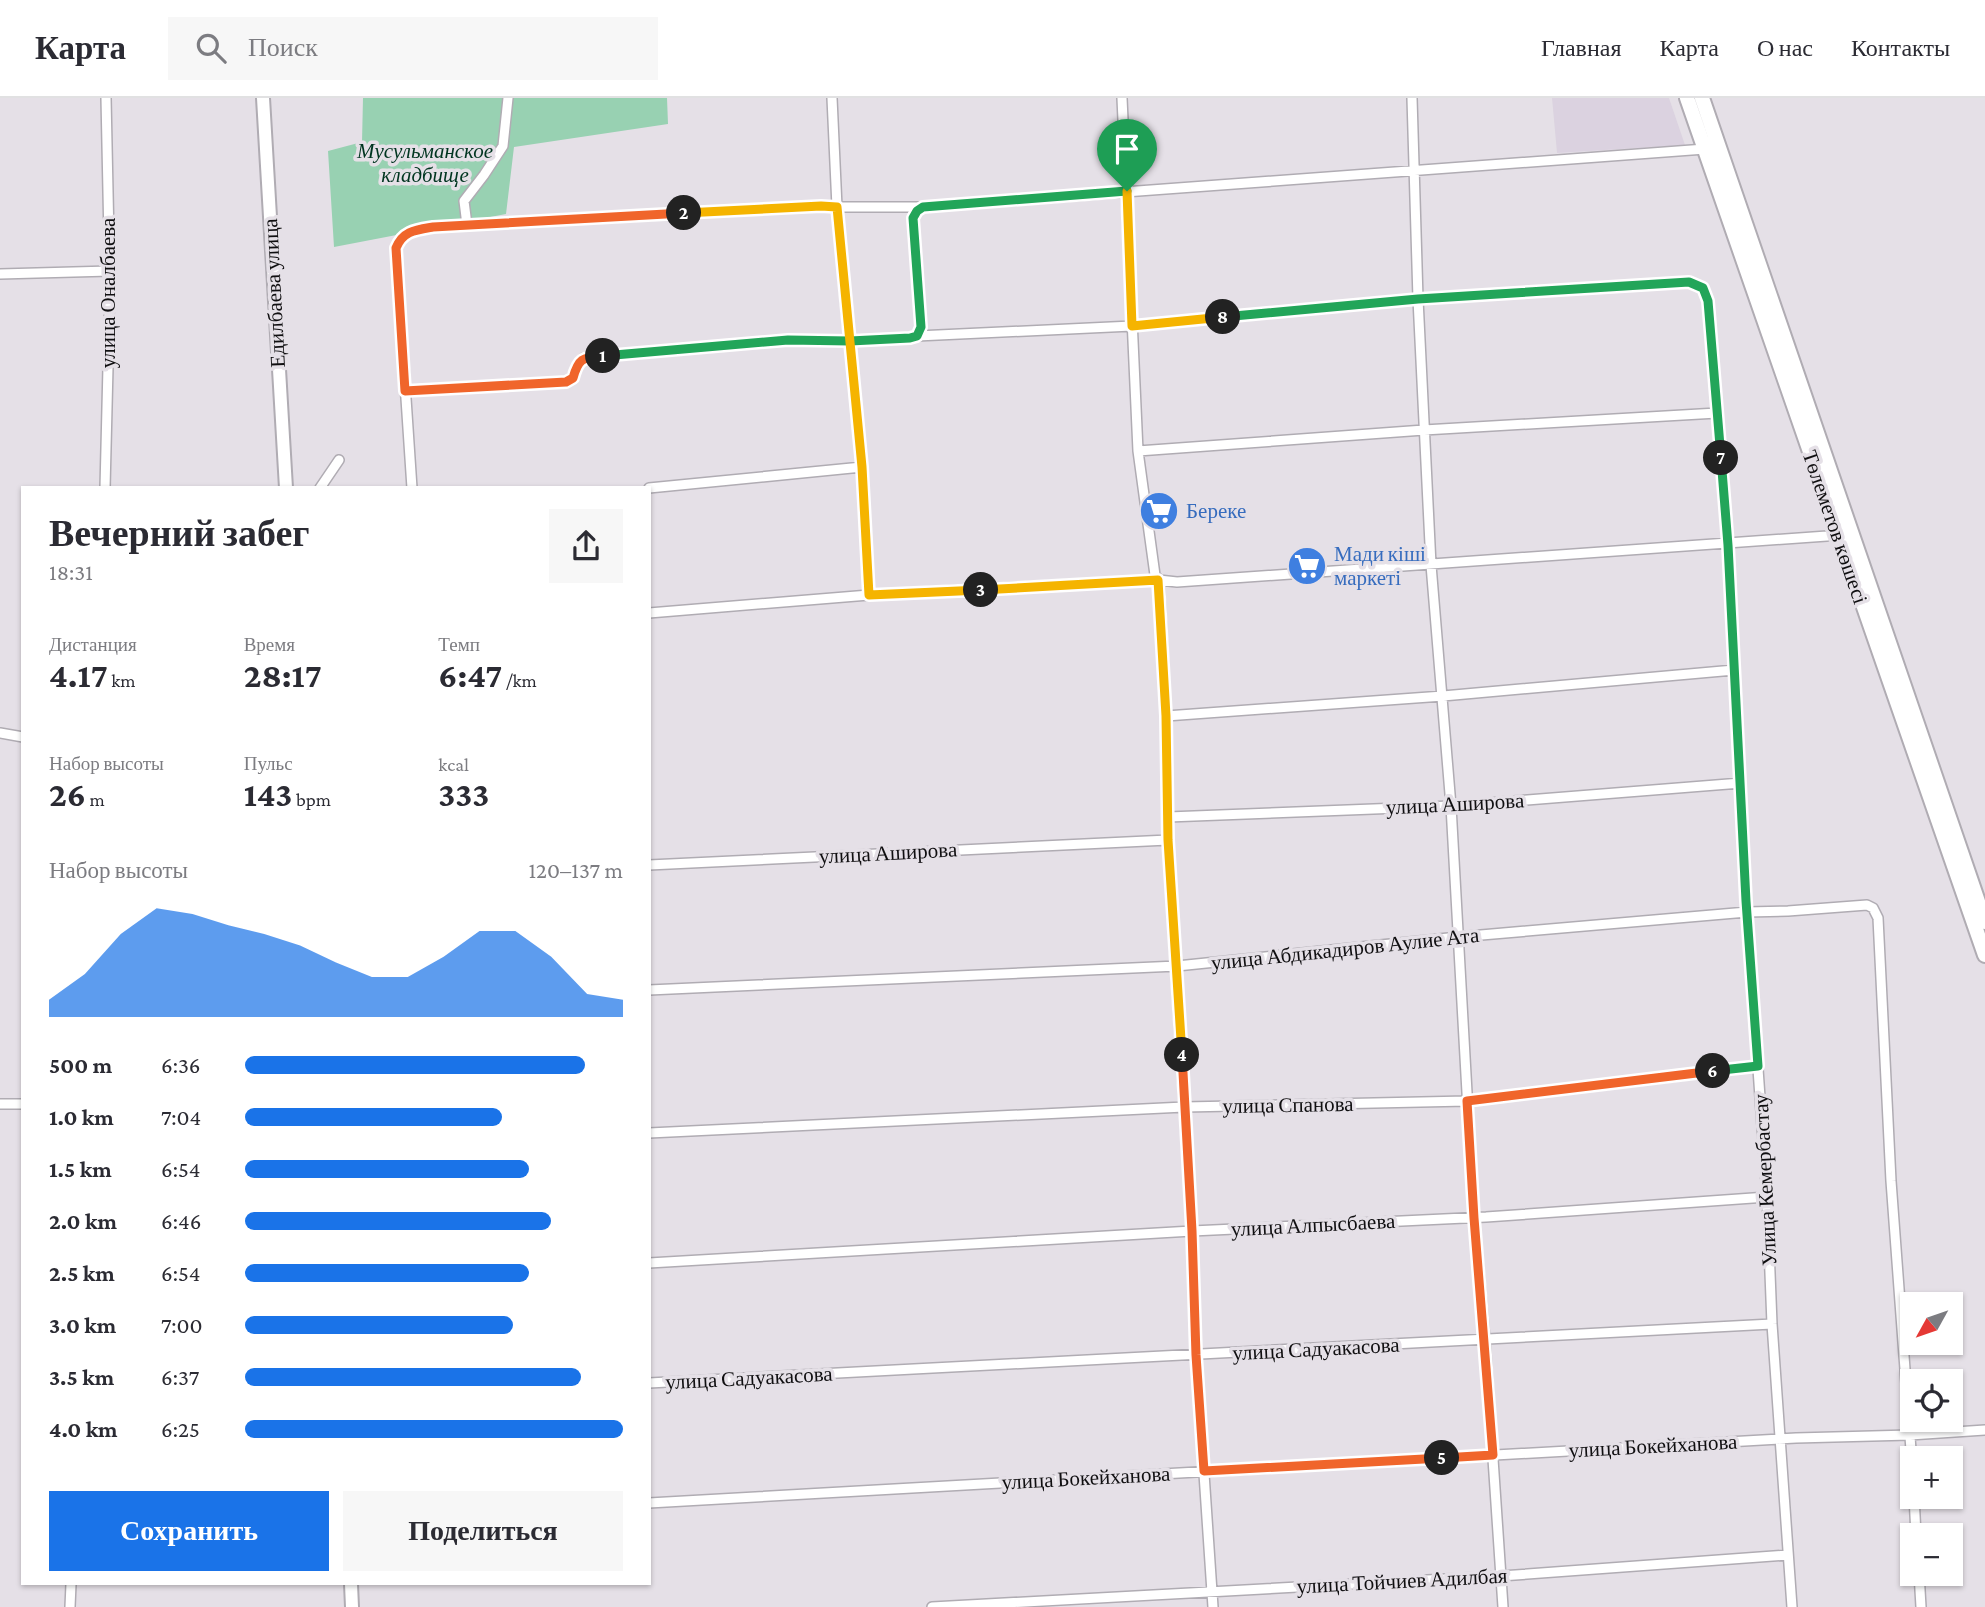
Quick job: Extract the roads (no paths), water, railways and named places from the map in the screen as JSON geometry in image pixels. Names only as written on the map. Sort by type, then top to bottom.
[{"type":"main road","name":"Төлеметов көшесі","points":[[1687,98],[1985,922]]},
{"type":"main road","name":"Төлеметов көшесі","points":[[1702,98],[1985,955]]},
{"type":"main road","points":[[1705,149],[1728,176]]},
{"type":"street","name":"улица Оналбаева","points":[[105,486],[110,271],[106,98]]},
{"type":"street","name":"Едилбаева улица","points":[[263,98],[286,486]]},
{"type":"street","points":[[467,225],[464,201],[503,146],[508,98]]},
{"type":"street","points":[[832,98],[837,207],[862,467],[869,595]]},
{"type":"street","points":[[1122,98],[1138,451],[1155,575],[1158,580],[1166,716],[1168,840],[1192,1231],[1196,1355],[1213,1607]]},
{"type":"street","points":[[1412,98],[1418,299],[1431,565],[1451,806],[1474,1218],[1503,1607]]},
{"type":"street","points":[[412,486],[396,248],[400,239],[409,231],[433,227],[821,206],[923,207],[1705,149]]},
{"type":"street","points":[[917,336],[921,327],[913,218],[923,207]]},
{"type":"street","points":[[0,274],[110,271]]},
{"type":"street","name":"Улица Кемербастау","points":[[405,391],[566,382],[573,378],[578,364],[584,358],[788,340],[850,341],[1132,326],[1418,299],[1689,282],[1703,288],[1708,301],[1728,545],[1747,912],[1791,1607]]},
{"type":"street","points":[[1138,451],[1424,430],[1717,413]]},
{"type":"street","points":[[321,486],[339,460]]},
{"type":"street","points":[[651,488],[862,467]]},
{"type":"street","points":[[651,613],[869,595],[1158,580],[1177,582],[1728,545],[1844,532]]},
{"type":"street","points":[[1166,716],[1443,696],[1734,670]]},
{"type":"street","points":[[0,733],[21,737]]},
{"type":"street","name":"улица Аширова","points":[[1168,817],[1451,806],[1741,783]]},
{"type":"street","name":"улица Аширова","points":[[651,864],[1168,840]]},
{"type":"street","name":"улица Абдикадиров Аулие Ата","points":[[651,990],[1177,966],[1458,937],[1747,912],[1867,905],[1873,908],[1878,918],[1891,1181],[1910,1434]]},
{"type":"street","name":"улица Спанова","points":[[651,1133],[1184,1107],[1467,1101],[1758,1066]]},
{"type":"street","points":[[0,1104],[21,1104]]},
{"type":"street","name":"улица Алпысбаева","points":[[651,1263],[1192,1231],[1474,1218],[1767,1197]]},
{"type":"street","name":"улица Садуакасова","points":[[651,1383],[1772,1324]]},
{"type":"street","name":"улица Бокейханова","points":[[651,1503],[1780,1439],[1985,1430]]},
{"type":"street","points":[[1910,1434],[1911,1446]]},
{"type":"street","name":"улица Тойчиев Адилбая","points":[[932,1607],[1501,1576],[1787,1555]]},
{"type":"street","points":[[70,1607],[71,1585]]},
{"type":"street","points":[[351,1585],[352,1607]]},
{"type":"street","points":[[1920,1586],[1921,1607]]},
{"type":"place","name":"Береке","points":[[1159,511]]},
{"type":"place","name":"Мади кіші маркеті","points":[[1307,566]]},
{"type":"park label","name":"Мусульманское кладбище","points":[[425,163]]}]
